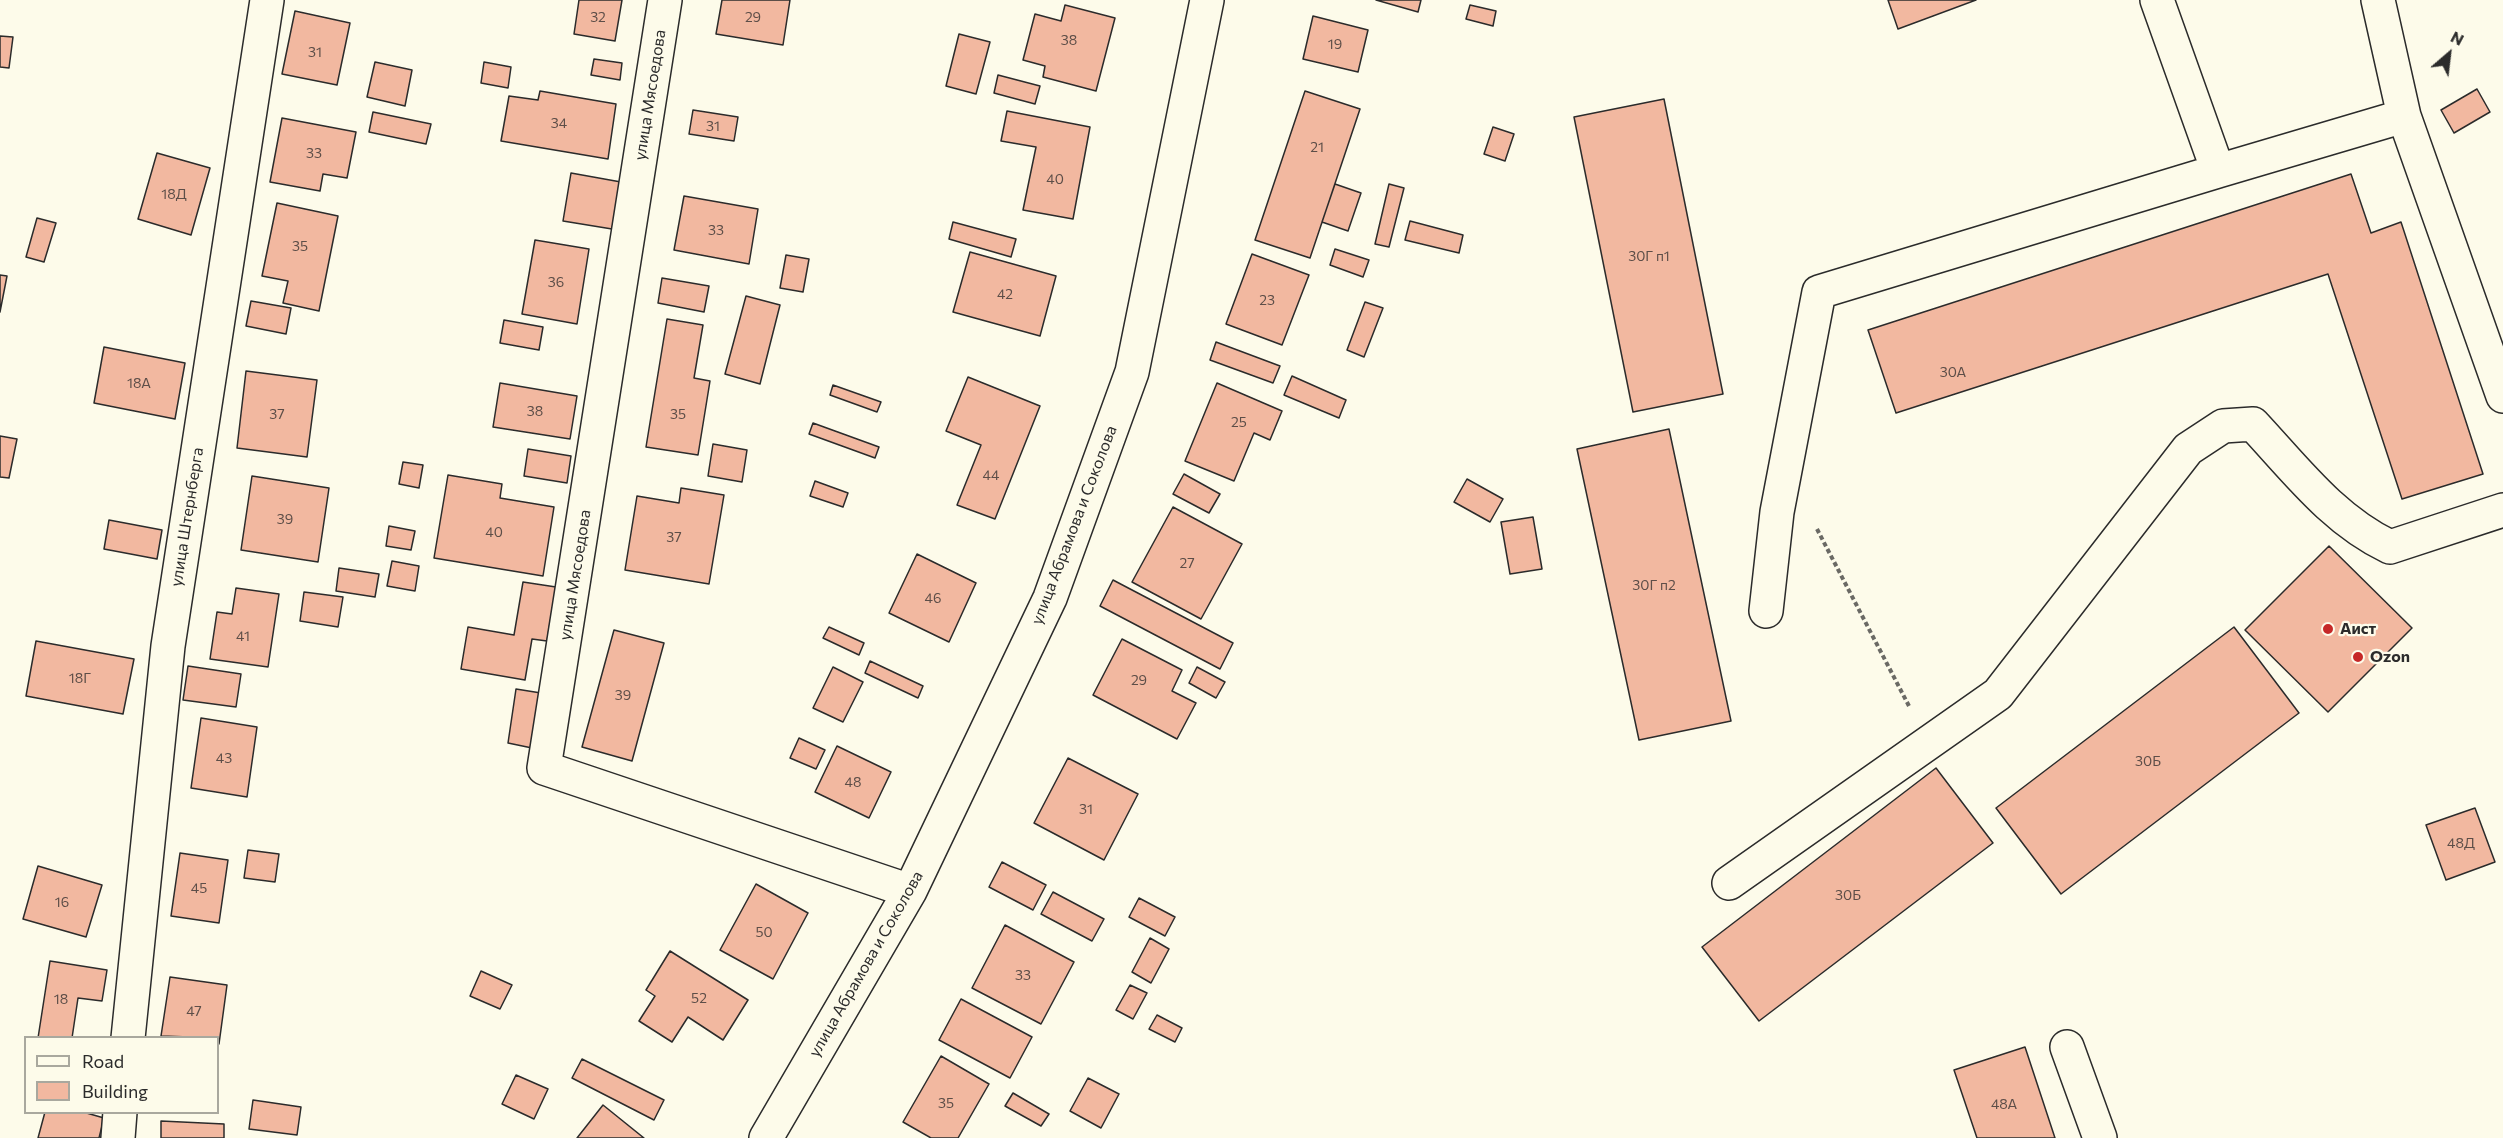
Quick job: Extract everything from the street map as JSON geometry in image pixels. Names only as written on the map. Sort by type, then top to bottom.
[{"type":"street","name":"улица Штернберга","points":[[128,1036],[168,646],[267,0]]},
{"type":"street","name":"улица Мясоедова","points":[[665,0],[544,768],[910,891]]},
{"type":"street","name":"улица Абрамова и Соколова","points":[[766,1138],[910,891],[1050,598],[1132,372],[1207,0]]},
{"type":"street","points":[[2157,0],[2218,171]]},
{"type":"street","points":[[2378,0],[2404,116],[2503,396]]},
{"type":"street","points":[[1766,611],[1777,512],[1819,292],[2404,116]]},
{"type":"street","points":[[1729,883],[1998,694],[2187,449],[2223,426],[2253,424],[2336,513],[2362,534],[2390,547],[2503,510]]},
{"type":"street","points":[[2067,1047],[2100,1138]]},
{"type":"street","points":[[118,1138],[120,1114]]},
{"type":"path","points":[[1815,525],[1928,744]]},
{"type":"building","points":[[579,0],[622,0],[615,41],[574,34]]},
{"type":"building","points":[[722,0],[790,0],[783,45],[716,34]]},
{"type":"building","points":[[1376,0],[1421,0],[1418,12]]},
{"type":"building","points":[[1888,0],[1976,0],[1898,29]]},
{"type":"building","points":[[1065,5],[1115,18],[1096,91],[1043,77],[1045,66],[1023,60],[1035,14],[1061,21]]},
{"type":"building","points":[[1470,5],[1496,11],[1493,26],[1466,19]]},
{"type":"building","points":[[295,11],[350,23],[337,85],[282,74]]},
{"type":"building","points":[[1313,16],[1368,30],[1358,72],[1303,59]]},
{"type":"building","points":[[959,34],[990,42],[976,94],[946,86]]},
{"type":"building","points":[[0,36],[13,37],[9,68],[0,67]]},
{"type":"building","points":[[594,59],[622,63],[620,80],[591,75]]},
{"type":"building","points":[[375,62],[412,70],[405,106],[367,97]]},
{"type":"building","points":[[484,62],[511,67],[508,88],[481,83]]},
{"type":"building","points":[[998,75],[1040,86],[1035,104],[994,93]]},
{"type":"building","points":[[2477,89],[2490,112],[2454,133],[2441,110]]},
{"type":"building","points":[[540,91],[616,104],[608,159],[501,141],[509,96],[538,100]]},
{"type":"building","points":[[1305,91],[1360,109],[1310,258],[1255,240]]},
{"type":"building","points":[[1664,99],[1723,394],[1633,412],[1574,117]]},
{"type":"building","points":[[693,110],[738,117],[734,141],[689,134]]},
{"type":"building","points":[[1007,111],[1090,127],[1073,219],[1023,210],[1036,147],[1001,141]]},
{"type":"building","points":[[373,112],[431,124],[426,144],[369,132]]},
{"type":"building","points":[[282,118],[356,132],[347,178],[323,174],[320,191],[270,182]]},
{"type":"building","points":[[1493,127],[1514,134],[1505,161],[1484,154]]},
{"type":"building","points":[[157,153],[210,168],[191,235],[138,219]]},
{"type":"building","points":[[571,173],[621,182],[612,229],[563,221]]},
{"type":"building","points":[[2351,174],[2371,233],[2401,222],[2483,474],[2402,499],[2328,274],[1896,413],[1868,330]]},
{"type":"building","points":[[1335,184],[1361,193],[1348,231],[1322,222]]},
{"type":"building","points":[[1389,184],[1404,188],[1389,247],[1375,244]]},
{"type":"building","points":[[684,196],[758,209],[749,264],[674,250]]},
{"type":"building","points":[[277,203],[338,216],[319,311],[283,303],[288,281],[262,276]]},
{"type":"building","points":[[37,218],[56,223],[44,262],[26,257]]},
{"type":"building","points":[[1410,221],[1463,235],[1459,253],[1405,240]]},
{"type":"building","points":[[953,222],[1016,239],[1011,257],[949,239]]},
{"type":"building","points":[[535,240],[589,249],[577,324],[522,314]]},
{"type":"building","points":[[1335,249],[1369,260],[1363,277],[1330,265]]},
{"type":"building","points":[[970,252],[1056,276],[1040,336],[953,312]]},
{"type":"building","points":[[1252,254],[1309,275],[1282,345],[1226,324]]},
{"type":"building","points":[[786,255],[809,259],[803,292],[780,288]]},
{"type":"building","points":[[0,275],[7,276],[0,312]]},
{"type":"building","points":[[662,278],[709,286],[704,312],[658,303]]},
{"type":"building","points":[[746,296],[780,305],[760,384],[725,374]]},
{"type":"building","points":[[251,301],[291,308],[286,334],[246,326]]},
{"type":"building","points":[[1365,302],[1383,308],[1364,357],[1347,350]]},
{"type":"building","points":[[667,319],[703,325],[694,378],[710,381],[698,455],[646,447]]},
{"type":"building","points":[[504,320],[543,327],[539,350],[500,343]]},
{"type":"building","points":[[1216,342],[1280,366],[1273,383],[1210,360]]},
{"type":"building","points":[[104,347],[185,363],[175,419],[94,403]]},
{"type":"building","points":[[246,371],[317,380],[307,457],[237,448]]},
{"type":"building","points":[[1292,376],[1346,400],[1339,418],[1284,395]]},
{"type":"building","points":[[968,377],[1040,406],[995,519],[957,505],[981,445],[946,431]]},
{"type":"building","points":[[500,383],[577,396],[570,439],[493,427]]},
{"type":"building","points":[[1217,383],[1282,411],[1270,440],[1254,433],[1234,481],[1185,461]]},
{"type":"building","points":[[833,385],[881,402],[877,412],[830,395]]},
{"type":"building","points":[[813,423],[879,447],[875,458],[809,434]]},
{"type":"building","points":[[1669,429],[1731,721],[1639,740],[1577,449]]},
{"type":"building","points":[[0,436],[17,439],[9,478],[0,477]]},
{"type":"building","points":[[713,444],[747,450],[742,482],[708,476]]},
{"type":"building","points":[[528,449],[571,456],[567,483],[524,476]]},
{"type":"building","points":[[403,462],[423,465],[419,488],[399,484]]},
{"type":"building","points":[[1184,474],[1220,494],[1209,513],[1173,494]]},
{"type":"building","points":[[448,475],[502,484],[500,498],[554,507],[543,576],[434,558]]},
{"type":"building","points":[[252,476],[329,488],[318,562],[241,550]]},
{"type":"building","points":[[1467,479],[1503,499],[1490,522],[1454,502]]},
{"type":"building","points":[[815,481],[848,493],[843,507],[810,496]]},
{"type":"building","points":[[681,488],[724,495],[709,584],[625,570],[637,496],[679,503]]},
{"type":"building","points":[[1173,507],[1242,544],[1201,619],[1132,582]]},
{"type":"building","points":[[1533,517],[1542,569],[1510,574],[1501,522]]},
{"type":"building","points":[[109,520],[162,530],[157,559],[104,549]]},
{"type":"building","points":[[389,526],[415,531],[411,550],[386,546]]},
{"type":"building","name":"Аист","points":[[2329,546],[2412,628],[2328,712],[2245,630]]},
{"type":"building","points":[[917,554],[976,583],[949,642],[889,613]]},
{"type":"building","points":[[392,561],[419,566],[415,591],[387,586]]},
{"type":"building","points":[[339,568],[379,574],[375,597],[336,591]]},
{"type":"building","points":[[1113,580],[1233,643],[1220,669],[1100,606]]},
{"type":"building","points":[[523,582],[556,587],[547,641],[532,639],[525,680],[461,669],[468,627],[514,635]]},
{"type":"building","points":[[236,588],[279,594],[268,667],[210,659],[217,612],[232,614]]},
{"type":"building","points":[[304,592],[343,597],[338,627],[300,621]]},
{"type":"building","points":[[829,627],[864,643],[859,655],[823,638]]},
{"type":"building","points":[[2234,627],[2299,713],[2061,894],[1996,808]]},
{"type":"building","points":[[614,630],[664,643],[632,761],[582,747]]},
{"type":"building","points":[[1122,639],[1182,670],[1172,691],[1196,703],[1177,739],[1093,695]]},
{"type":"building","points":[[36,641],[134,659],[123,714],[26,696]]},
{"type":"building","points":[[870,661],[923,686],[918,698],[865,673]]},
{"type":"building","points":[[188,666],[241,674],[236,707],[183,700]]},
{"type":"building","points":[[833,667],[863,682],[843,722],[813,708]]},
{"type":"building","points":[[1197,667],[1225,682],[1216,698],[1189,683]]},
{"type":"building","points":[[516,689],[541,693],[532,748],[508,743]]},
{"type":"building","points":[[201,718],[257,727],[247,797],[191,788]]},
{"type":"building","points":[[799,738],[825,750],[816,769],[790,758]]},
{"type":"building","points":[[837,746],[891,772],[869,818],[815,792]]},
{"type":"building","points":[[1068,758],[1138,794],[1104,860],[1034,823]]},
{"type":"building","points":[[1936,768],[1993,843],[1759,1021],[1702,947]]},
{"type":"building","points":[[2475,808],[2495,862],[2446,880],[2426,825]]},
{"type":"building","points":[[248,850],[279,854],[275,882],[244,878]]},
{"type":"building","points":[[180,853],[228,860],[219,923],[171,916]]},
{"type":"building","points":[[1002,862],[1046,885],[1033,910],[989,887]]},
{"type":"building","points":[[38,866],[102,885],[86,937],[23,919]]},
{"type":"building","points":[[756,884],[808,913],[773,979],[720,950]]},
{"type":"building","points":[[1053,892],[1104,919],[1092,941],[1041,914]]},
{"type":"building","points":[[1139,898],[1175,917],[1165,936],[1129,917]]},
{"type":"building","points":[[1005,925],[1074,962],[1041,1024],[972,988]]},
{"type":"building","points":[[1150,938],[1169,949],[1151,983],[1132,972]]},
{"type":"building","points":[[670,951],[748,1000],[723,1040],[688,1017],[672,1042],[639,1021],[655,996],[646,990]]},
{"type":"building","points":[[50,961],[107,970],[102,1001],[78,998],[72,1036],[38,1036]]},
{"type":"building","points":[[481,971],[512,985],[500,1009],[470,996]]},
{"type":"building","points":[[170,977],[227,985],[219,1044],[219,1036],[161,1036]]},
{"type":"building","points":[[1130,985],[1147,993],[1133,1019],[1116,1010]]},
{"type":"building","points":[[961,999],[1032,1037],[1010,1078],[939,1040]]},
{"type":"building","points":[[1157,1015],[1182,1028],[1175,1042],[1149,1029]]},
{"type":"building","points":[[2025,1047],[2055,1138],[1977,1138],[1954,1070]]},
{"type":"building","points":[[941,1056],[989,1084],[958,1138],[931,1138],[903,1122]]},
{"type":"building","points":[[582,1059],[664,1100],[654,1120],[572,1078]]},
{"type":"building","points":[[516,1075],[548,1089],[534,1119],[502,1104]]},
{"type":"building","points":[[1088,1078],[1119,1094],[1101,1128],[1070,1111]]},
{"type":"building","points":[[1013,1093],[1049,1114],[1041,1126],[1005,1106]]},
{"type":"building","points":[[253,1100],[301,1107],[297,1135],[249,1129]]},
{"type":"building","points":[[603,1105],[644,1138],[577,1138]]},
{"type":"building","points":[[44,1114],[90,1114],[104,1118],[99,1138],[38,1138]]},
{"type":"building","points":[[161,1121],[224,1124],[224,1138],[161,1138]]},
{"type":"place","name":"Аист","points":[[2328,629]]},
{"type":"place","name":"Ozon","points":[[2358,657]]}]
